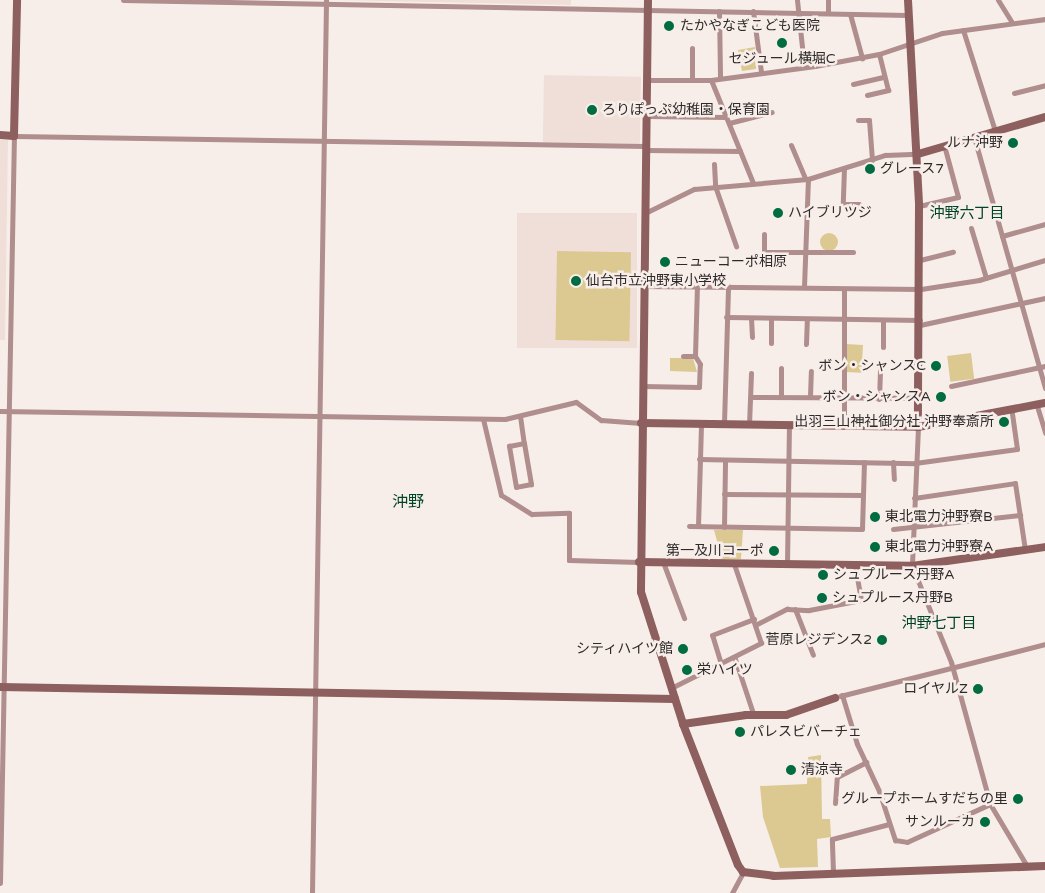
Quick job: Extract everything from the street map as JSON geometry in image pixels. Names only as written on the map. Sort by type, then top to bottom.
[{"type":"street","points":[[0,883],[7,412],[17,0]]},
{"type":"street","points":[[124,0],[326,2],[720,11],[753,10],[908,15]]},
{"type":"street","points":[[648,0],[639,562],[644,608],[684,724],[743,872],[732,893]]},
{"type":"street","points":[[797,0],[796,12],[804,65]]},
{"type":"street","points":[[828,0],[828,12]]},
{"type":"street","points":[[908,0],[918,154],[921,289],[912,566],[952,665],[990,804],[1027,866]]},
{"type":"street","points":[[998,0],[1011,21]]},
{"type":"street","points":[[312,893],[313,693],[326,2]]},
{"type":"street","points":[[753,10],[761,72]]},
{"type":"street","points":[[720,11],[720,77]]},
{"type":"street","points":[[850,14],[862,58]]},
{"type":"street","points":[[648,80],[711,80],[720,77],[862,58],[962,30],[1011,21],[1045,19]]},
{"type":"street","points":[[962,30],[996,131]]},
{"type":"street","points":[[692,48],[692,80]]},
{"type":"street","points":[[866,95],[888,90],[879,54]]},
{"type":"street","points":[[853,84],[884,77]]},
{"type":"street","points":[[711,80],[754,183]]},
{"type":"street","points":[[1014,93],[1045,85]]},
{"type":"street","points":[[729,123],[772,112]]},
{"type":"street","points":[[647,116],[726,117]]},
{"type":"street","points":[[644,213],[694,190],[715,186],[806,178],[872,160],[918,154],[974,136],[1045,117]]},
{"type":"street","points":[[858,120],[869,120],[872,160]]},
{"type":"street","points":[[0,135],[740,151]]},
{"type":"street","points":[[974,136],[1045,388]]},
{"type":"street","points":[[791,145],[806,178],[807,252],[804,287]]},
{"type":"street","points":[[919,206],[958,197],[944,145]]},
{"type":"street","points":[[714,164],[715,186],[736,246]]},
{"type":"street","points":[[844,168],[843,204],[859,204]]},
{"type":"street","points":[[1002,236],[1045,224]]},
{"type":"street","points":[[972,228],[986,278]]},
{"type":"street","points":[[764,234],[764,252],[853,252]]},
{"type":"street","points":[[920,260],[953,252]]},
{"type":"street","points":[[643,286],[921,289],[986,278],[1045,260]]},
{"type":"street","points":[[642,386],[699,387],[700,364],[695,356],[697,286]]},
{"type":"street","points":[[724,423],[728,286]]},
{"type":"street","points":[[844,289],[844,426]]},
{"type":"street","points":[[726,317],[884,320],[920,323],[1021,305],[1045,298]]},
{"type":"street","points":[[751,318],[752,337]]},
{"type":"street","points":[[771,343],[772,318]]},
{"type":"street","points":[[806,319],[806,344]]},
{"type":"street","points":[[883,347],[884,320]]},
{"type":"street","points":[[683,356],[695,356]]},
{"type":"street","points":[[951,386],[1045,366]]},
{"type":"street","points":[[781,396],[782,368]]},
{"type":"street","points":[[879,399],[880,370]]},
{"type":"street","points":[[810,396],[811,371]]},
{"type":"street","points":[[749,425],[753,396],[751,373]]},
{"type":"street","points":[[753,396],[917,398]]},
{"type":"street","points":[[0,412],[483,419],[520,416],[576,402],[601,420],[641,423],[918,427],[1012,413],[1041,405],[1045,433]]},
{"type":"street","points":[[699,459],[915,463],[1017,449],[1012,413]]},
{"type":"street","points":[[520,416],[531,484],[516,487],[509,446],[524,443]]},
{"type":"street","points":[[483,419],[501,494],[532,514],[569,513],[569,560],[912,566],[1045,547]]},
{"type":"street","points":[[698,526],[701,423]]},
{"type":"street","points":[[787,564],[788,528],[786,494],[789,425]]},
{"type":"street","points":[[724,527],[725,460]]},
{"type":"street","points":[[688,526],[862,529],[864,462]]},
{"type":"street","points":[[893,462],[894,479]]},
{"type":"street","points":[[914,498],[1015,483],[1025,550]]},
{"type":"street","points":[[724,494],[863,495]]},
{"type":"street","points":[[893,529],[913,529],[1020,515]]},
{"type":"street","points":[[663,562],[684,618]]},
{"type":"street","points":[[671,688],[735,659],[761,643],[734,564]]},
{"type":"street","points":[[721,664],[712,635],[795,609],[861,600],[855,565]]},
{"type":"street","points":[[795,609],[813,655]]},
{"type":"street","points":[[684,724],[754,716],[786,715],[839,696],[952,665],[1045,644]]},
{"type":"street","points":[[735,659],[754,716]]},
{"type":"street","points":[[2,687],[675,699]]},
{"type":"street","points":[[839,696],[889,824],[902,843],[990,804]]},
{"type":"street","points":[[835,762],[840,774],[835,804]]},
{"type":"street","points":[[840,774],[866,762]]},
{"type":"street","points":[[833,872],[832,839],[889,824]]},
{"type":"street","points":[[743,872],[774,876],[833,872],[1045,866]]},
{"type":"shaded area","points":[[335,0],[571,0],[571,5]]},
{"type":"shaded area","points":[[755,47],[756,69],[742,71],[738,50]]},
{"type":"shaded area","name":"ろりぽっぷ幼稚園・保育園","points":[[544,75],[641,77],[640,144],[543,142]]},
{"type":"shaded area","points":[[0,140],[8,140],[5,340],[0,340]]},
{"type":"shaded area","name":"仙台市立沖野東小学校","points":[[517,213],[637,213],[637,348],[517,348]]},
{"type":"shaded area","points":[[829,233],[835,236],[838,242],[835,248],[829,251],[823,248],[820,242],[823,236]]},
{"type":"shaded area","points":[[557,251],[631,252],[629,341],[555,340]]},
{"type":"shaded area","points":[[846,344],[863,345],[862,373],[845,372]]},
{"type":"shaded area","points":[[971,353],[974,379],[950,382],[947,356]]},
{"type":"shaded area","points":[[670,358],[693,358],[697,372],[670,371]]},
{"type":"shaded area","points":[[714,530],[743,530],[741,559],[722,559]]},
{"type":"shaded area","points":[[821,755],[822,819],[830,819],[831,837],[817,839],[818,867],[780,868],[763,817],[760,786],[807,784],[808,757]]},
{"type":"place","name":"たかやなぎこども医院","points":[[669,26]]},
{"type":"place","name":"セジュール横堀C","points":[[782,43]]},
{"type":"place","name":"ろりぽっぷ幼稚園・保育園","points":[[592,110]]},
{"type":"place","name":"ルナ沖野","points":[[1013,143]]},
{"type":"place","name":"グレース7","points":[[870,169]]},
{"type":"place","name":"ハイブリツジ","points":[[778,213]]},
{"type":"place","name":"ニューコーポ相原","points":[[665,262]]},
{"type":"place","name":"仙台市立沖野東小学校","points":[[576,281]]},
{"type":"place","name":"ボン・シャンスC","points":[[936,366]]},
{"type":"place","name":"ボン・シャンスA","points":[[941,397]]},
{"type":"place","name":"出羽三山神社御分社 沖野奉斎所","points":[[1004,422]]},
{"type":"place","name":"東北電力沖野寮B","points":[[875,517]]},
{"type":"place","name":"東北電力沖野寮A","points":[[875,547]]},
{"type":"place","name":"第一及川コーポ","points":[[774,551]]},
{"type":"place","name":"シュプルース丹野A","points":[[823,575]]},
{"type":"place","name":"シュプルース丹野B","points":[[822,598]]},
{"type":"place","name":"菅原レジデンス2","points":[[882,640]]},
{"type":"place","name":"シティハイツ館","points":[[683,649]]},
{"type":"place","name":"栄ハイツ","points":[[687,670]]},
{"type":"place","name":"ロイヤルZ","points":[[978,689]]},
{"type":"place","name":"パレスビバーチェ","points":[[740,732]]},
{"type":"place","name":"清涼寺","points":[[791,770]]},
{"type":"place","name":"グループホームすだちの里","points":[[1018,799]]},
{"type":"place","name":"サンルーカ","points":[[985,822]]},
{"type":"district","name":"沖野六丁目","points":[[967,214]]},
{"type":"district","name":"沖野","points":[[408,502]]},
{"type":"district","name":"沖野七丁目","points":[[939,624]]}]
